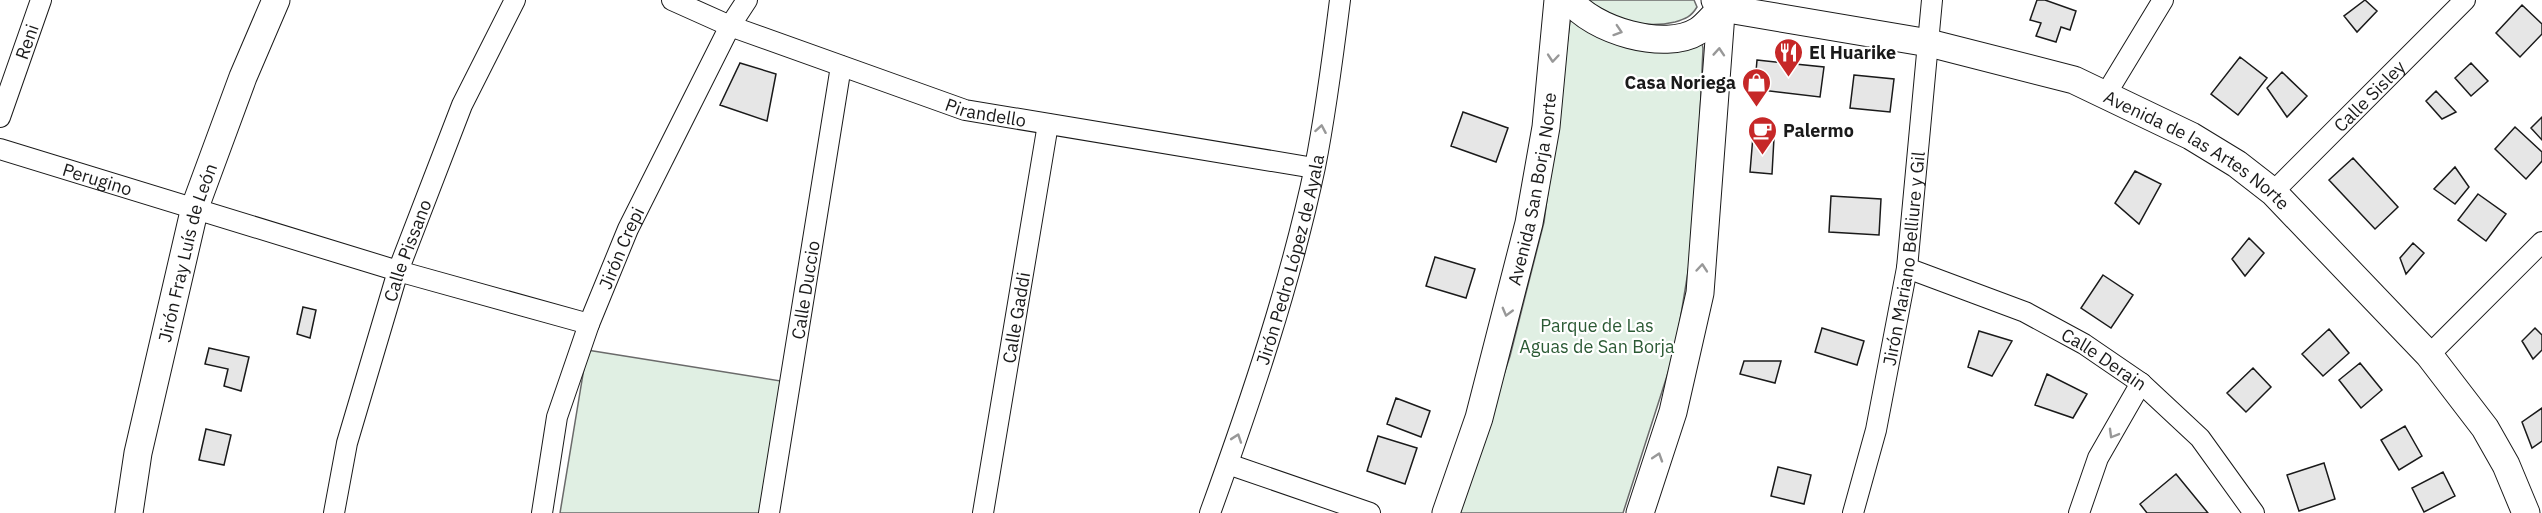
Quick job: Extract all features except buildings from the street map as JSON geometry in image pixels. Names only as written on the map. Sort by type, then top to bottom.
[{"type":"street","name":"Reni","points":[[0,117],[41,0]]},
{"type":"street","name":"Jirón Fray Luís de León","points":[[129,513],[138,453],[195,207],[243,77],[276,0]]},
{"type":"street","name":"Calle Pissano","points":[[334,513],[347,443],[398,271],[462,105],[515,0]]},
{"type":"street","name":"Pirandello","points":[[672,0],[730,26],[965,110],[1314,168]]},
{"type":"street","name":"Jirón Crepi","points":[[542,513],[557,417],[588,324],[628,229],[730,26],[747,0]]},
{"type":"street","name":"Jirón Pedro López de Ayala","points":[[1210,513],[1254,392],[1314,168],[1330,80],[1340,0]]},
{"type":"street","name":"Avenida San Borja Norte","points":[[1446,513],[1479,418],[1529,223],[1546,127],[1558,0]]},
{"type":"street","points":[[1570,0],[1577,9],[1613,31],[1660,39],[1698,32],[1720,3]]},
{"type":"street","name":"Jirón Mariano Belliure y Gil","points":[[1853,513],[1876,430],[1907,267],[1932,0]]},
{"type":"street","points":[[2106,94],[2163,0]]},
{"type":"street","name":"Calle Sisley","points":[[2273,192],[2465,0]]},
{"type":"street","points":[[1640,513],[1673,412],[1700,293],[1720,3]]},
{"type":"street","name":"Avenida de las Artes Norte","points":[[1720,3],[1929,43],[2074,80],[2191,136],[2236,164],[2273,192],[2429,355],[2486,428],[2506,465],[2526,513]]},
{"type":"street","name":"Calle Duccio","points":[[769,513],[841,66]]},
{"type":"street","name":"Calle Gaddi","points":[[983,513],[1048,124]]},
{"type":"street","name":"Perugino","points":[[0,149],[398,271],[588,324]]},
{"type":"street","points":[[2429,355],[2542,242]]},
{"type":"street","name":"Calle Derain","points":[[1907,267],[2025,312],[2084,344],[2141,383],[2200,438],[2254,513]]},
{"type":"street","points":[[2079,513],[2098,459],[2141,383]]},
{"type":"street","points":[[1228,464],[1370,513]]},
{"type":"green space","points":[[1587,0],[1694,0],[1697,7],[1682,20],[1651,25],[1618,17]]},
{"type":"green space","name":"Parque de Las Aguas de San Borja","points":[[1570,21],[1701,39],[1703,48],[1695,229],[1675,351],[1623,513],[1458,513],[1510,356],[1544,222]]},
{"type":"green space","points":[[587,350],[781,381],[760,513],[560,513]]},
{"type":"place","name":"El Huarike","points":[[1788,78]]},
{"type":"place","name":"Casa Noriega","points":[[1757,108]]},
{"type":"place","name":"Palermo","points":[[1762,156]]}]
